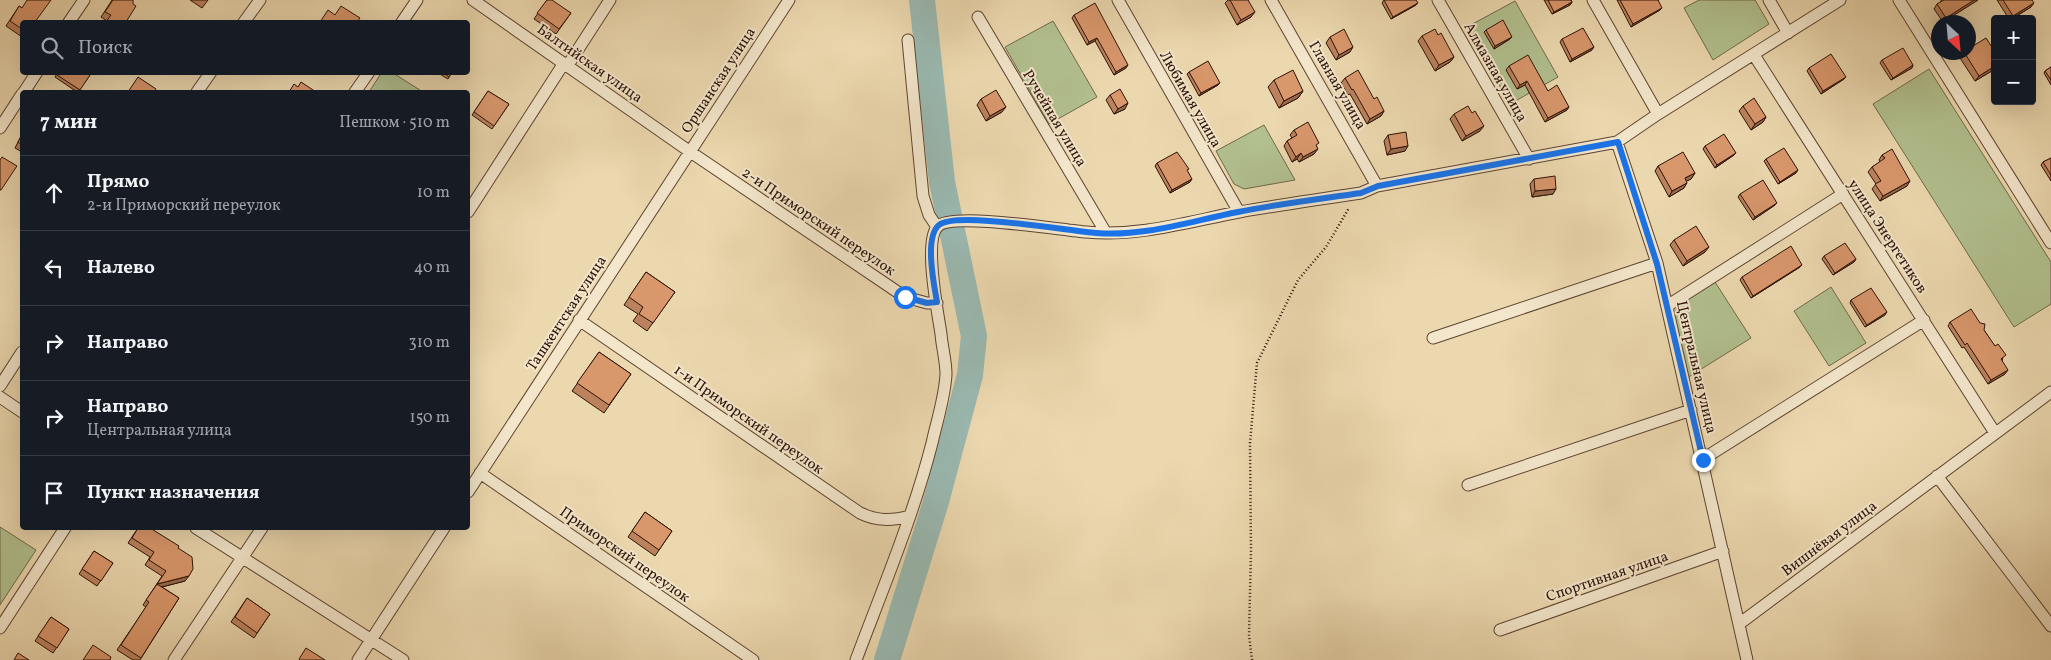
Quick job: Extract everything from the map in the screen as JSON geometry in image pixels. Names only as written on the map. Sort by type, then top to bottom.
[{"type":"street","points":[[70,20],[84,0]]},
{"type":"street","points":[[245,20],[260,0]]},
{"type":"street","points":[[403,20],[417,0]]},
{"type":"street","name":"Балтийская улица","points":[[473,0],[689,151]]},
{"type":"street","points":[[470,209],[610,0]]},
{"type":"street","name":"Оршанская улица","points":[[689,151],[789,0]]},
{"type":"street","name":"Любимая улица","points":[[1118,0],[1239,212]]},
{"type":"street","name":"Главная улица","points":[[1272,0],[1378,186]]},
{"type":"street","name":"Алмазная улица","points":[[1438,0],[1529,159]]},
{"type":"street","points":[[1593,0],[1658,114]]},
{"type":"street","points":[[1769,0],[1788,33]]},
{"type":"street","points":[[856,660],[920,488],[944,396],[946,371],[931,246],[933,234],[937,227],[953,221],[974,220],[1106,233],[1124,234],[1152,231],[1239,212],[1361,193],[1378,186],[1618,142],[1658,114],[1840,0]]},
{"type":"street","points":[[1899,0],[2051,242]]},
{"type":"street","name":"Ручейная улица","points":[[978,17],[1106,233]]},
{"type":"street","points":[[908,40],[923,196],[929,215],[937,227]]},
{"type":"street","name":"улица Энергетиков","points":[[1754,55],[1995,434]]},
{"type":"street","points":[[25,90],[35,75]]},
{"type":"street","points":[[198,90],[209,75]]},
{"type":"street","points":[[356,90],[367,75]]},
{"type":"street","points":[[0,128],[20,98]]},
{"type":"street","name":"Центральная улица","points":[[1618,142],[1657,264],[1748,660]]},
{"type":"street","name":"2-и Приморский переулок","points":[[689,151],[905,297],[927,303],[937,302]]},
{"type":"street","name":"Ташкентская улица","points":[[470,489],[689,151]]},
{"type":"street","points":[[1667,306],[1843,194]]},
{"type":"street","points":[[1433,338],[1657,264]]},
{"type":"street","name":"1-и Приморский переулок","points":[[579,320],[860,513],[871,518],[884,520],[910,516]]},
{"type":"street","points":[[1703,460],[1924,320]]},
{"type":"street","points":[[0,386],[20,355]]},
{"type":"street","points":[[0,397],[20,411]]},
{"type":"street","name":"Вишнёвая улица","points":[[1739,624],[1937,476],[2049,398]]},
{"type":"street","points":[[1468,484],[1691,410]]},
{"type":"street","name":"Приморский переулок","points":[[480,472],[753,660]]},
{"type":"street","points":[[1937,476],[2051,626]]},
{"type":"street","points":[[0,628],[63,530]]},
{"type":"street","points":[[199,530],[404,660]]},
{"type":"street","points":[[174,660],[261,530]]},
{"type":"street","points":[[358,660],[443,530]]},
{"type":"street","name":"Спортивная улица","points":[[1500,630],[1723,551]]},
{"type":"path","points":[[1252,660],[1249,635],[1251,552],[1250,443],[1257,363],[1298,280],[1326,247],[1344,216],[1361,193]]},
{"type":"green space","points":[[1699,0],[1755,0],[1769,24],[1713,60],[1684,8]]},
{"type":"green space","points":[[1515,1],[1558,77],[1510,104],[1467,27]]},
{"type":"green space","points":[[1053,21],[1097,97],[1049,124],[1005,47]]},
{"type":"green space","points":[[1929,69],[2051,262],[2051,304],[2014,327],[1873,104]]},
{"type":"green space","points":[[380,75],[396,75],[420,90],[370,90]]},
{"type":"green space","points":[[1264,125],[1295,180],[1244,189],[1234,184],[1216,151]]},
{"type":"green space","points":[[1715,282],[1751,338],[1687,378],[1673,315],[1679,305]]},
{"type":"green space","points":[[1831,287],[1866,343],[1829,366],[1794,311]]},
{"type":"green space","points":[[0,527],[36,550],[0,605]]},
{"type":"building","points":[[27,0],[51,0],[36,20],[20,20],[20,28],[10,21],[19,6],[22,8]]},
{"type":"building","points":[[113,0],[133,0],[133,4],[136,6],[127,20],[107,20],[111,15],[105,12]]},
{"type":"building","points":[[547,0],[552,0],[571,13],[559,29],[537,13]]},
{"type":"building","points":[[1230,0],[1248,0],[1255,12],[1241,20]]},
{"type":"building","points":[[1384,0],[1416,0],[1418,3],[1393,17]]},
{"type":"building","points":[[1548,0],[1571,0],[1572,2],[1554,12]]},
{"type":"building","points":[[1620,0],[1658,0],[1662,8],[1633,24]]},
{"type":"building","points":[[1944,0],[1974,0],[1951,15],[1944,15],[1937,4]]},
{"type":"building","points":[[2003,0],[2032,0],[2034,3],[2015,15],[2012,15]]},
{"type":"building","points":[[1095,3],[1128,65],[1116,72],[1097,38],[1089,42],[1074,15]]},
{"type":"building","points":[[341,6],[360,18],[358,20],[321,20],[328,10],[335,15]]},
{"type":"building","points":[[1503,20],[1512,37],[1495,46],[1486,30]]},
{"type":"building","points":[[1583,28],[1594,47],[1572,59],[1562,39]]},
{"type":"building","points":[[1344,29],[1353,47],[1339,55],[1330,37]]},
{"type":"building","points":[[1435,29],[1438,35],[1441,33],[1454,57],[1439,65],[1422,36]]},
{"type":"building","points":[[1986,38],[1991,46],[1991,68],[1979,76],[1969,60],[1976,60],[1976,44]]},
{"type":"building","points":[[1903,48],[1913,65],[1893,78],[1882,60]]},
{"type":"building","points":[[1831,54],[1846,77],[1823,91],[1809,68]]},
{"type":"building","points":[[1528,55],[1548,91],[1557,85],[1569,107],[1548,118],[1527,81],[1520,85],[1509,66]]},
{"type":"building","points":[[1208,61],[1220,83],[1201,93],[1189,72]]},
{"type":"building","points":[[2051,67],[2051,80],[2045,71]]},
{"type":"building","points":[[1293,70],[1303,91],[1284,101],[1274,80]]},
{"type":"building","points":[[1358,70],[1374,99],[1377,97],[1384,111],[1370,119],[1345,78]]},
{"type":"building","points":[[57,75],[90,75],[80,90]]},
{"type":"building","points":[[138,77],[156,89],[155,90],[129,90]]},
{"type":"building","points":[[301,82],[313,90],[290,90],[294,84],[298,87]]},
{"type":"building","points":[[1120,89],[1128,103],[1118,109],[1110,95]]},
{"type":"building","points":[[996,90],[1006,107],[990,116],[981,99]]},
{"type":"building","points":[[488,91],[509,104],[494,126],[474,112]]},
{"type":"building","points":[[1754,98],[1766,117],[1755,124],[1743,106]]},
{"type":"building","points":[[1468,106],[1472,113],[1475,111],[1484,126],[1466,136],[1454,114]]},
{"type":"building","points":[[1308,122],[1319,143],[1316,145],[1318,149],[1303,157],[1301,153],[1296,157],[1287,141],[1297,135],[1294,130]]},
{"type":"building","points":[[1406,132],[1408,146],[1391,149],[1388,135]]},
{"type":"building","points":[[1724,134],[1736,153],[1717,165],[1705,146]]},
{"type":"building","points":[[1784,148],[1798,170],[1780,182],[1766,159]]},
{"type":"building","points":[[1892,149],[1910,181],[1883,196],[1875,184],[1881,181],[1872,167],[1885,158],[1882,155]]},
{"type":"building","points":[[1177,152],[1189,169],[1187,170],[1192,179],[1172,190],[1157,163]]},
{"type":"building","points":[[1683,152],[1695,173],[1685,178],[1687,183],[1672,191],[1658,166]]},
{"type":"building","points":[[2,157],[17,166],[0,190],[0,160]]},
{"type":"building","points":[[2051,158],[2051,175],[2043,162]]},
{"type":"building","points":[[1555,176],[1556,189],[1535,191],[1534,179]]},
{"type":"building","points":[[1763,180],[1777,203],[1755,217],[1740,194]]},
{"type":"building","points":[[1696,226],[1709,247],[1687,261],[1674,240]]},
{"type":"building","points":[[1845,243],[1856,259],[1835,273],[1824,256]]},
{"type":"building","points":[[1791,246],[1802,265],[1753,296],[1742,277]]},
{"type":"building","points":[[646,272],[675,292],[653,323],[639,314],[643,307],[629,297]]},
{"type":"building","points":[[1871,288],[1887,312],[1867,325],[1851,300]]},
{"type":"building","points":[[1971,309],[1980,323],[1985,324],[1984,330],[1995,346],[1998,344],[2006,355],[2001,359],[2008,370],[1991,380],[1967,343],[1965,345],[1950,322]]},
{"type":"building","points":[[599,352],[631,374],[609,405],[577,383]]},
{"type":"building","points":[[645,512],[672,531],[659,550],[632,531]]},
{"type":"building","points":[[137,530],[153,530],[179,546],[178,548],[192,557],[193,569],[189,576],[157,584],[166,571],[149,560],[154,552],[132,538]]},
{"type":"building","points":[[94,551],[113,563],[101,581],[82,569]]},
{"type":"building","points":[[157,584],[179,598],[141,658],[121,645],[149,602],[146,600]]},
{"type":"building","points":[[247,598],[270,614],[257,633],[235,617]]},
{"type":"building","points":[[51,617],[69,629],[57,648],[38,636]]},
{"type":"building","points":[[93,645],[111,657],[110,660],[83,660]]},
{"type":"building","points":[[306,648],[325,660],[300,660]]},
{"type":"building","points":[[18,653],[29,660],[14,660]]},
{"type":"waterway","points":[[887,660],[935,505],[970,375],[974,336],[942,182],[922,0]]},
{"type":"route","points":[[905,297],[927,303],[937,302],[931,246],[933,234],[938,225],[948,221],[974,220],[1098,233],[1124,234],[1152,231],[1239,212],[1361,193],[1378,186],[1618,142],[1657,264],[1703,460]]}]
